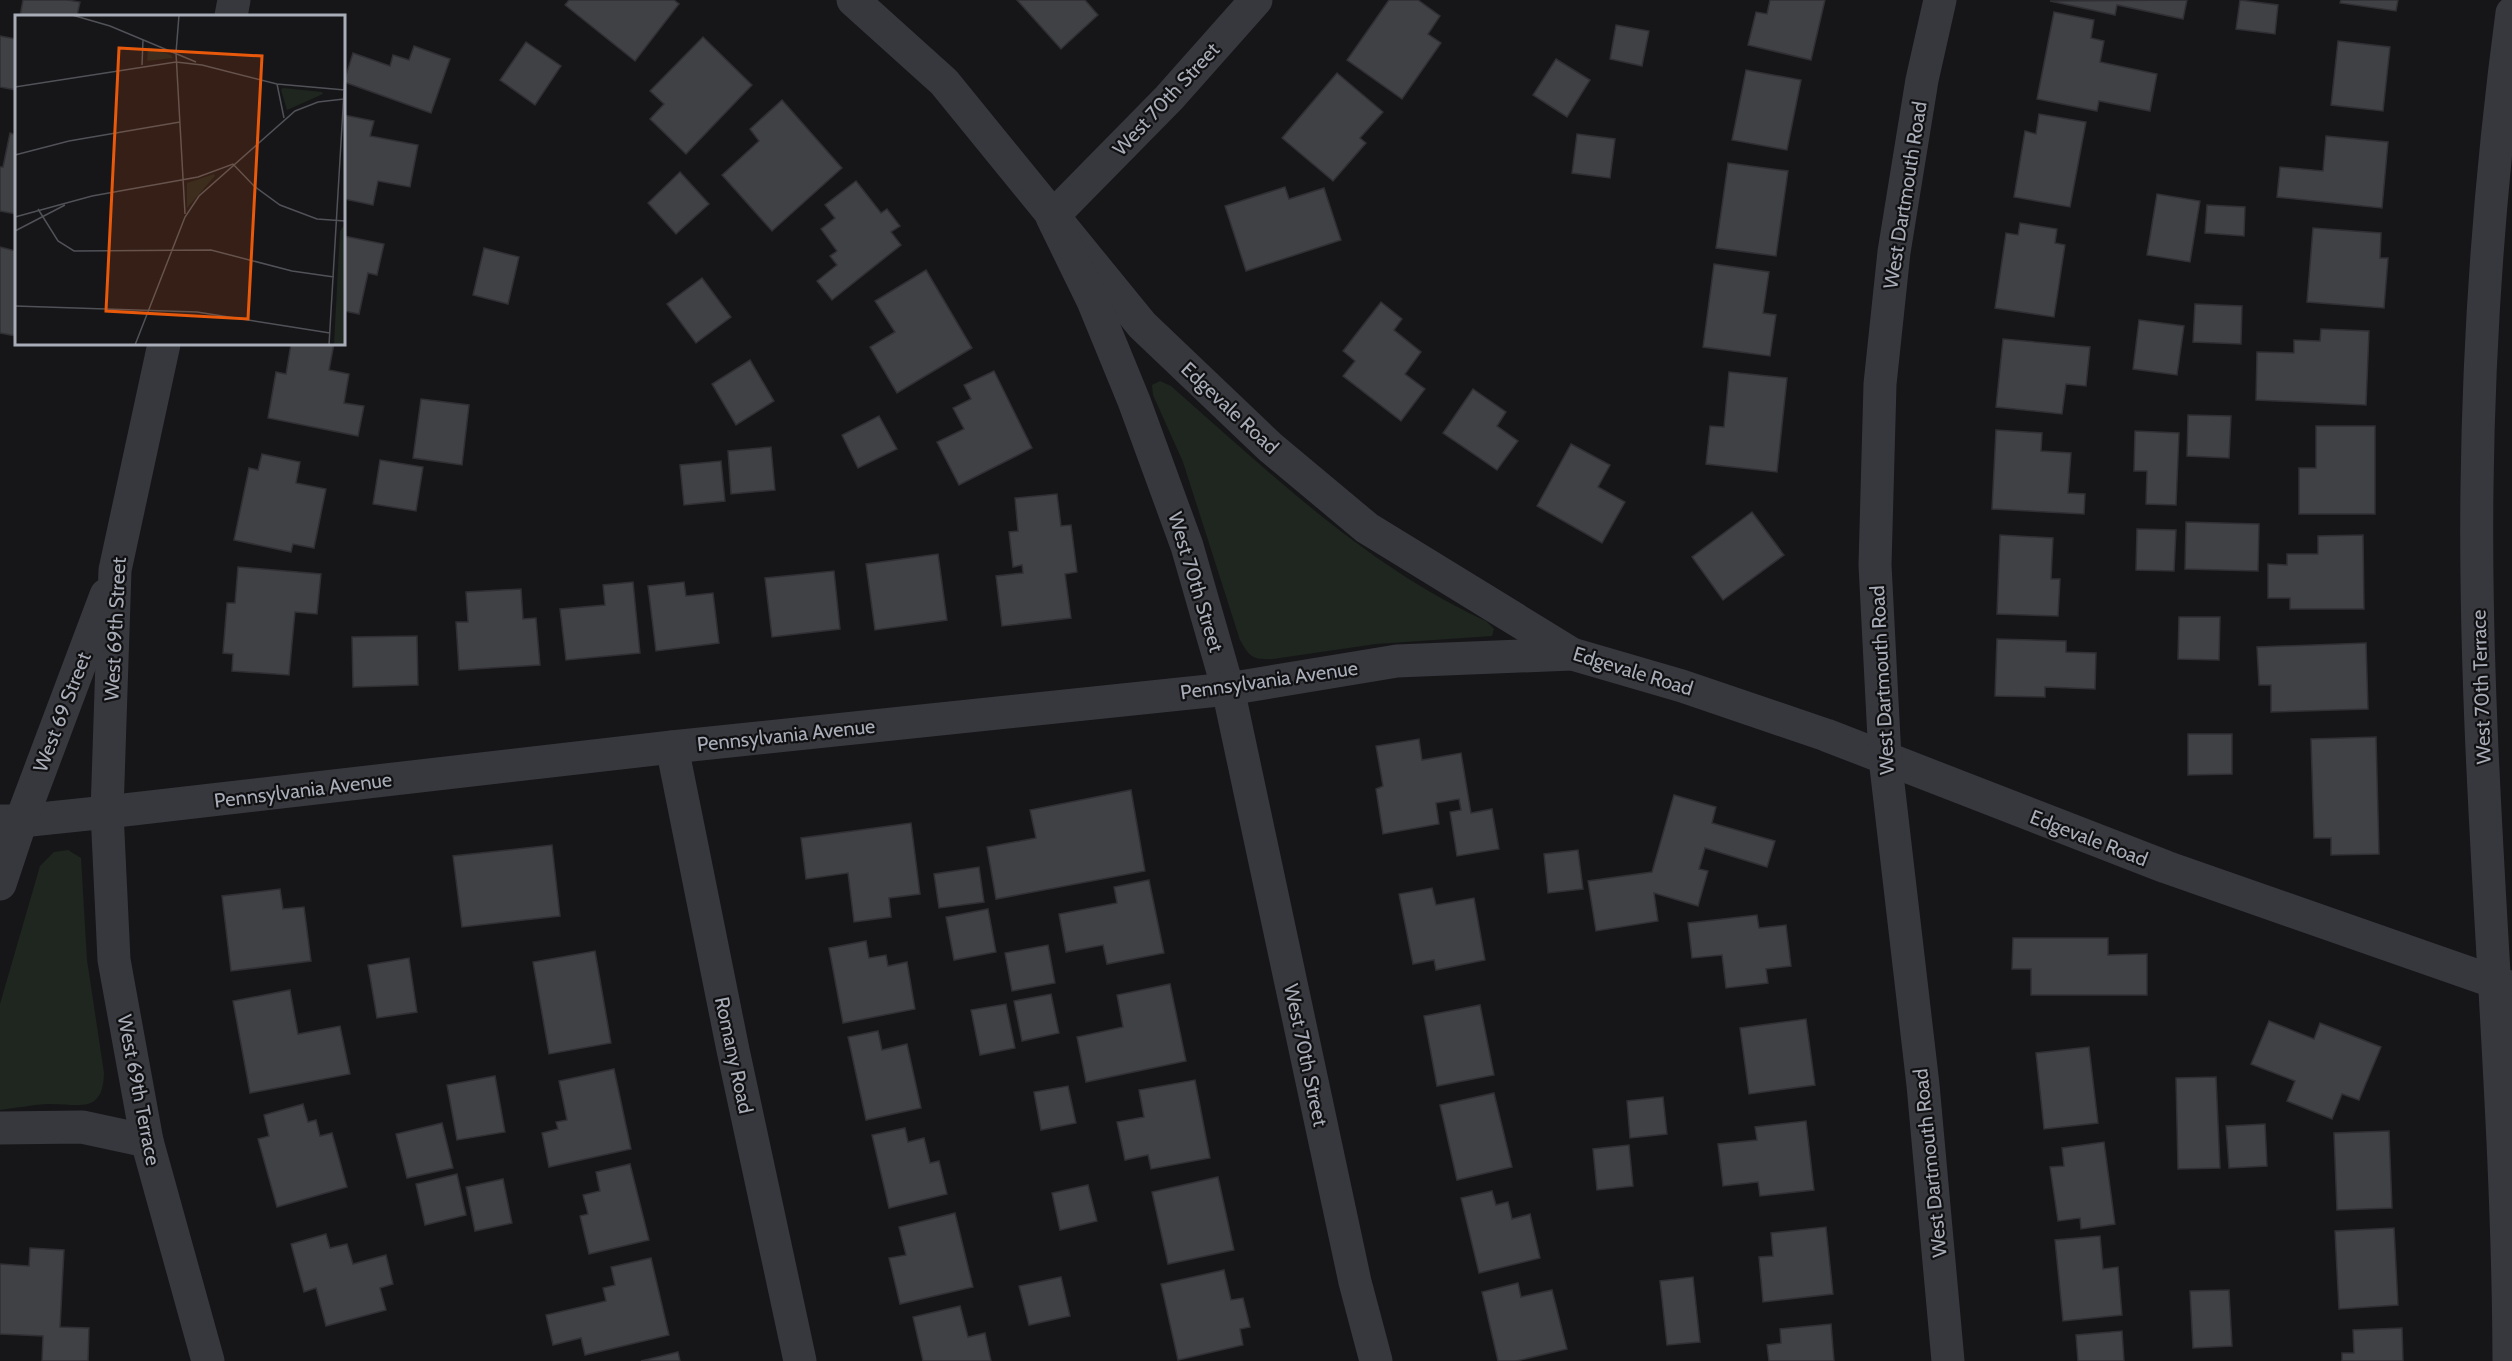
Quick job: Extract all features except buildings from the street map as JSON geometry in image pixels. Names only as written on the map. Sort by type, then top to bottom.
[{"type":"street","points":[[231,15],[234,0]]},
{"type":"street","name":"Edgevale Road","points":[[853,0],[944,82],[1142,325],[1269,447],[1367,528],[1572,654],[1682,686],[1826,735],[2166,867],[2503,984]]},
{"type":"street","name":"West 70th Street","points":[[1256,0],[1169,98],[1052,217],[1093,301],[1134,401],[1187,546],[1228,689],[1352,1270],[1376,1361]]},
{"type":"street","name":"West Dartmouth Road","points":[[1940,0],[1922,80],[1894,252],[1880,384],[1875,565],[1885,758],[1921,1074],[1948,1361]]},
{"type":"street","name":"West 70th Terrace","points":[[2509,1361],[2503,1132],[2503,984],[2479,661],[2476,488],[2483,289],[2512,13]]},
{"type":"street","name":"West 69th Street","points":[[107,812],[115,570],[164,345]]},
{"type":"street","name":"West 69 Street","points":[[10,821],[115,570]]},
{"type":"street","name":"Pennsylvania Avenue","points":[[10,821],[107,812],[672,747],[1228,689],[1397,661],[1572,654]]},
{"type":"street","name":"Romany Road","points":[[672,747],[733,1050],[800,1361]]},
{"type":"street","name":"West 69th Terrace","points":[[107,812],[114,960],[147,1141],[208,1361]]},
{"type":"street","points":[[0,884],[10,821]]},
{"type":"street","points":[[0,1128],[82,1127],[147,1141]]},
{"type":"shaded area","points":[[1160,381],[1171,386],[1282,484],[1359,545],[1442,599],[1486,621],[1494,629],[1492,636],[1376,644],[1273,659],[1260,659],[1252,656],[1240,640],[1183,462],[1153,395],[1152,385]]},
{"type":"shaded area","points":[[68,850],[81,858],[87,960],[104,1073],[102,1087],[99,1096],[86,1104],[47,1104],[0,1110],[0,1004],[40,866],[54,852]]}]
